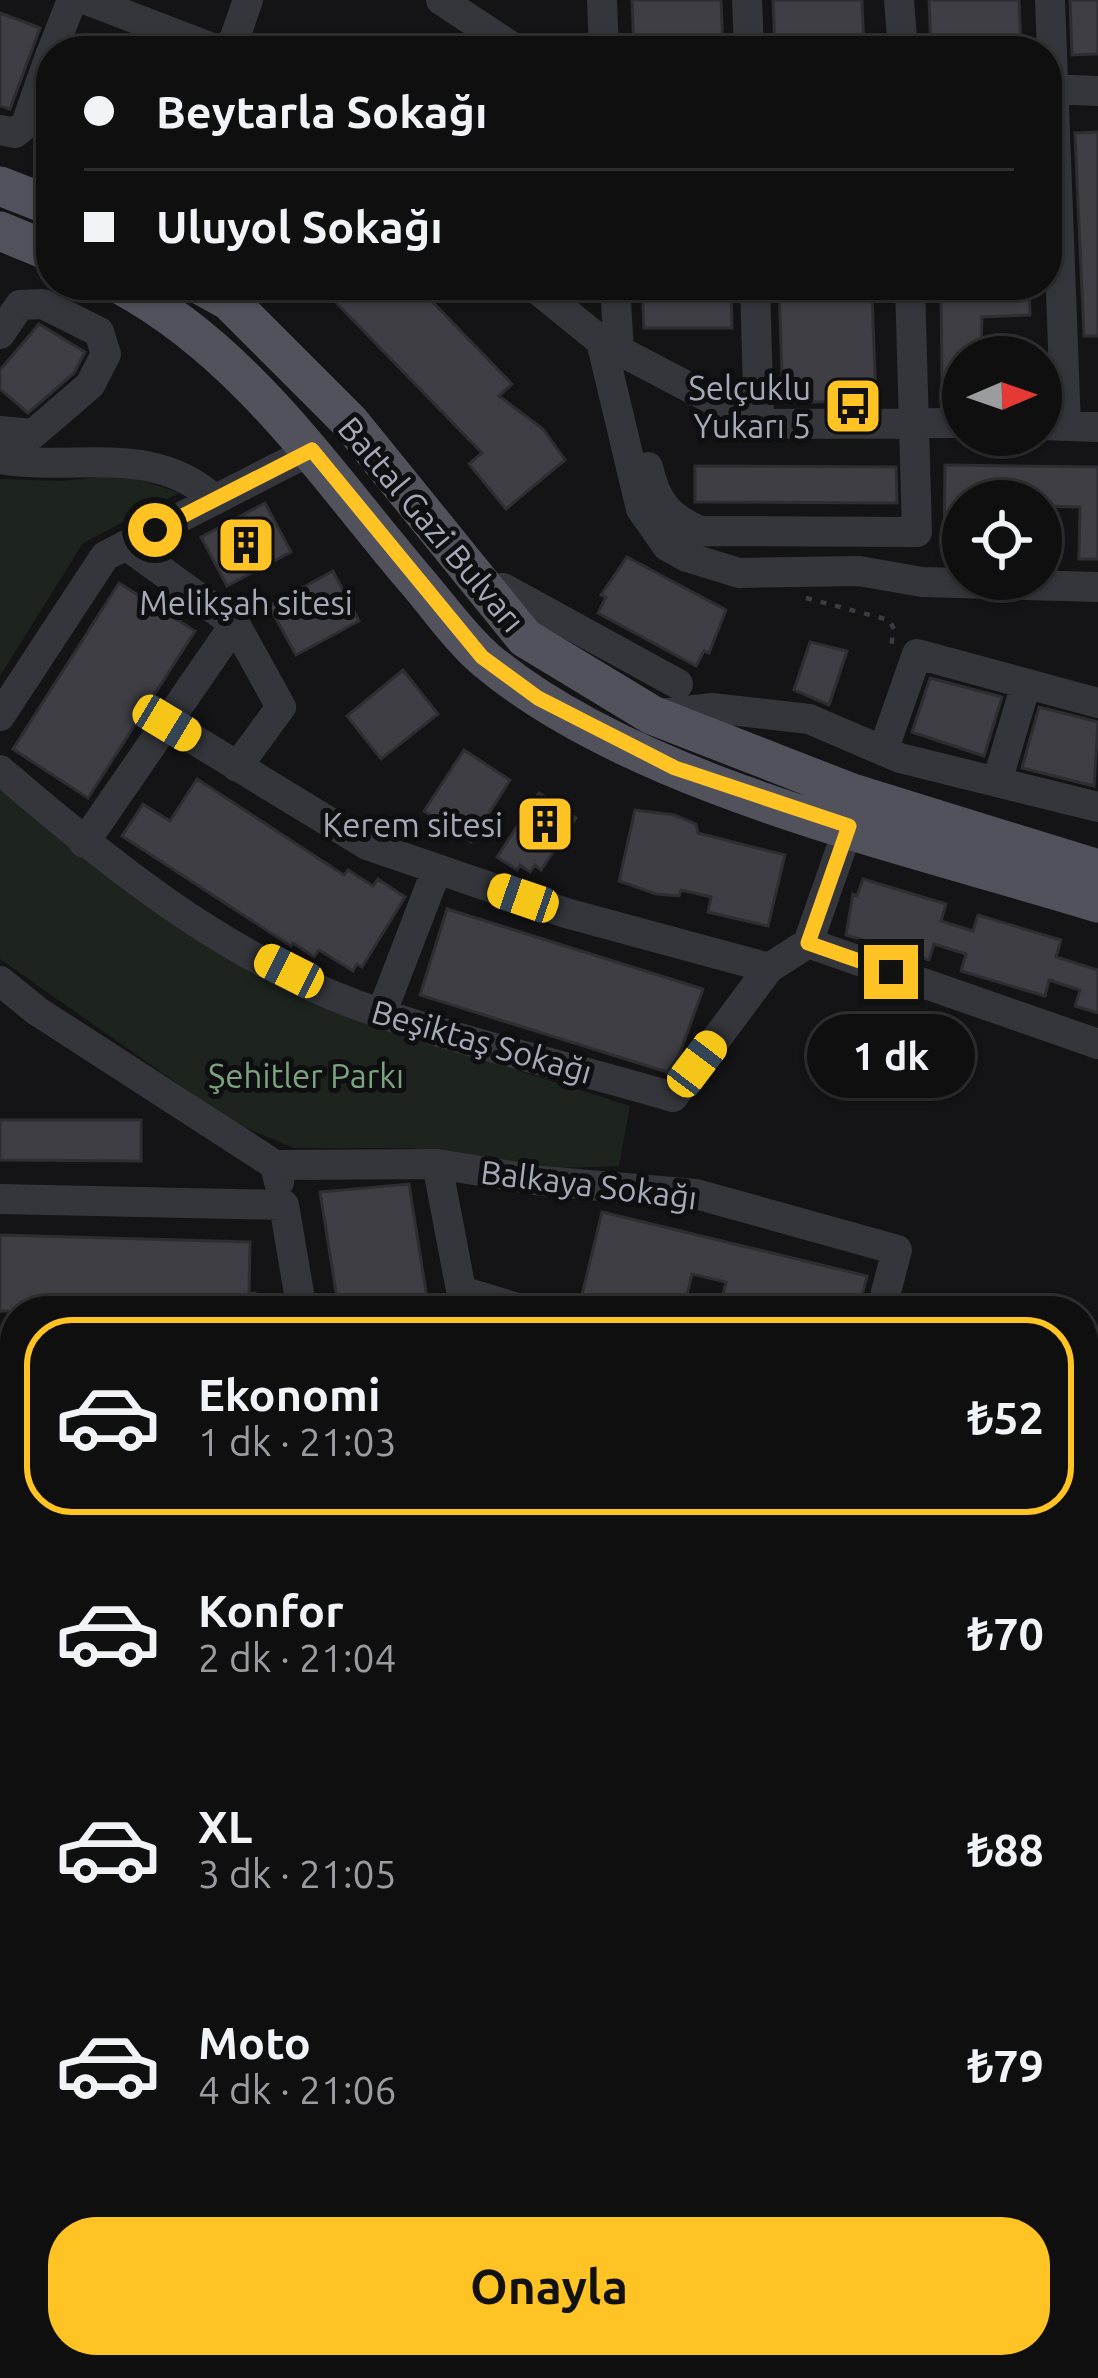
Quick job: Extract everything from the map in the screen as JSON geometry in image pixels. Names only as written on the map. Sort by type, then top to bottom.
[{"type":"main road","points":[[0,186],[36,200]]},
{"type":"main road","points":[[0,231],[36,246]]},
{"type":"main road","name":"Battal Gazi Bulvarı","points":[[149,300],[225,357],[312,450],[482,657],[538,698],[675,768],[1098,903]]},
{"type":"main road","name":"Battal Gazi Bulvarı","points":[[226,300],[350,422],[525,638],[652,716],[852,793],[1098,869]]},
{"type":"street","points":[[61,36],[72,0]]},
{"type":"street","points":[[87,0],[181,36]]},
{"type":"street","points":[[235,36],[248,0]]},
{"type":"street","points":[[441,0],[495,36]]},
{"type":"street","points":[[602,0],[603,36]]},
{"type":"street","points":[[747,0],[748,36]]},
{"type":"street","points":[[899,0],[902,36]]},
{"type":"street","points":[[1050,0],[1050,36]]},
{"type":"street","points":[[1062,90],[1098,91]]},
{"type":"street","points":[[0,130],[15,133],[26,124],[36,100]]},
{"type":"street","points":[[0,334],[10,297],[43,304],[99,332],[106,354],[90,385],[33,434],[0,431]]},
{"type":"street","points":[[551,300],[610,346],[759,424],[942,423]]},
{"type":"street","points":[[614,300],[610,346],[641,509],[667,546],[740,573],[859,571],[922,582],[1098,587]]},
{"type":"street","points":[[755,300],[759,424]]},
{"type":"street","points":[[626,428],[643,442],[654,492],[671,518],[700,531],[917,532],[910,300]]},
{"type":"street","points":[[1053,300],[1053,336]]},
{"type":"street","points":[[1062,426],[1098,427]]},
{"type":"street","points":[[0,716],[104,556],[312,450]]},
{"type":"street","points":[[0,460],[134,462],[171,469],[215,500]]},
{"type":"street","points":[[126,545],[236,623],[281,707],[237,766]]},
{"type":"street","points":[[486,590],[503,588],[679,684]]},
{"type":"street","points":[[84,843],[236,623]]},
{"type":"street","points":[[883,751],[917,654],[1098,704]]},
{"type":"street","points":[[997,782],[1026,684]]},
{"type":"street","points":[[652,716],[712,708],[809,719],[883,751],[1098,807]]},
{"type":"street","points":[[167,723],[367,845],[566,913],[769,968],[808,943],[849,826]]},
{"type":"street","name":"Beşiktaş Sokağı","points":[[0,770],[84,843],[224,938],[382,1012],[673,1096],[769,968]]},
{"type":"street","points":[[382,1012],[437,869]]},
{"type":"street","points":[[808,943],[1098,1044]]},
{"type":"street","points":[[0,981],[37,1011],[274,1165],[299,1296]]},
{"type":"street","points":[[436,1164],[463,1296]]},
{"type":"street","name":"Balkaya Sokağı","points":[[274,1165],[436,1164],[542,1181],[696,1194],[897,1250],[891,1296]]},
{"type":"street","points":[[0,1198],[284,1205]]},
{"type":"path","points":[[800,597],[889,620],[894,633],[888,655]]},
{"type":"green space","points":[[125,474],[179,493],[83,543],[0,676],[0,479],[62,481]]},
{"type":"green space","name":"Şehitler Parkı","points":[[0,772],[67,843],[138,900],[212,948],[288,987],[369,1020],[630,1106],[619,1166],[526,1169],[411,1148],[294,1148],[234,1123],[0,959]]},
{"type":"building","points":[[632,0],[721,0],[722,36],[633,36]]},
{"type":"building","points":[[773,0],[862,0],[863,36],[774,36]]},
{"type":"building","points":[[929,0],[1019,0],[1020,36],[930,36]]},
{"type":"building","points":[[1070,0],[1098,0],[1098,54],[1072,55]]},
{"type":"building","points":[[0,13],[40,28],[10,109],[0,106]]},
{"type":"building","points":[[1098,132],[1098,336],[1084,336],[1075,133]]},
{"type":"building","points":[[334,300],[431,300],[512,384],[499,396],[543,429],[565,460],[506,509],[469,464],[482,453]]},
{"type":"building","points":[[643,300],[731,300],[732,328],[644,328]]},
{"type":"building","points":[[780,300],[872,300],[876,400],[783,403]]},
{"type":"building","points":[[941,300],[1030,300],[1030,315],[982,317],[982,336],[942,336],[942,387]]},
{"type":"building","points":[[39,324],[85,352],[74,373],[28,413],[0,389],[0,370]]},
{"type":"building","points":[[945,465],[1098,467],[1098,559],[1079,559],[1080,507],[1062,507],[1062,480],[945,480]]},
{"type":"building","points":[[695,466],[896,467],[897,503],[695,502]]},
{"type":"building","name":"Melikşah sitesi","points":[[265,503],[291,552],[227,586],[201,537]]},
{"type":"building","points":[[627,557],[726,610],[709,653],[704,651],[696,666],[598,613],[606,597],[601,595]]},
{"type":"building","name":"Melikşah sitesi","points":[[333,571],[359,621],[296,655],[269,606]]},
{"type":"building","points":[[119,583],[195,631],[88,798],[13,749]]},
{"type":"building","points":[[810,642],[847,651],[829,705],[794,690]]},
{"type":"building","points":[[403,670],[438,714],[381,759],[347,716]]},
{"type":"building","points":[[930,678],[1002,697],[984,756],[912,732]]},
{"type":"building","points":[[1039,707],[1098,722],[1094,786],[1022,768]]},
{"type":"building","points":[[464,750],[510,780],[471,842],[424,811]]},
{"type":"building","points":[[197,779],[344,875],[348,870],[373,886],[378,879],[405,897],[362,967],[357,964],[353,971],[319,950],[314,957],[291,946],[122,836],[143,804],[170,821]]},
{"type":"building","name":"Kerem sitesi","points":[[539,793],[576,818],[541,870],[535,865],[530,872],[520,865],[517,870],[497,857]]},
{"type":"building","points":[[635,810],[674,815],[696,824],[698,833],[785,855],[768,926],[708,912],[711,897],[681,890],[679,896],[656,894],[619,881]]},
{"type":"building","points":[[863,879],[946,904],[941,921],[973,931],[978,915],[1061,940],[1056,957],[1098,970],[1098,1013],[1075,1006],[1080,990],[1049,980],[1045,996],[961,971],[966,954],[934,944],[929,960],[846,935],[853,894],[857,896]]},
{"type":"building","points":[[447,909],[703,989],[679,1056],[667,1072],[420,995]]},
{"type":"building","points":[[0,1120],[141,1120],[141,1161],[0,1160]]},
{"type":"building","points":[[409,1184],[427,1296],[337,1296],[320,1192]]},
{"type":"building","points":[[602,1212],[867,1276],[862,1296],[723,1296],[726,1282],[692,1274],[687,1296],[582,1296]]},
{"type":"building","points":[[0,1235],[250,1242],[249,1293],[255,1296],[0,1296]]},
{"type":"place","name":"Selçuklu Yukarı 5","points":[[853,406]]},
{"type":"place","name":"Melikşah sitesi","points":[[246,545]]},
{"type":"place","name":"Kerem sitesi","points":[[545,824]]},
{"type":"route","points":[[155,530],[312,450],[482,657],[538,698],[675,768],[849,826],[808,943],[891,972]]}]
